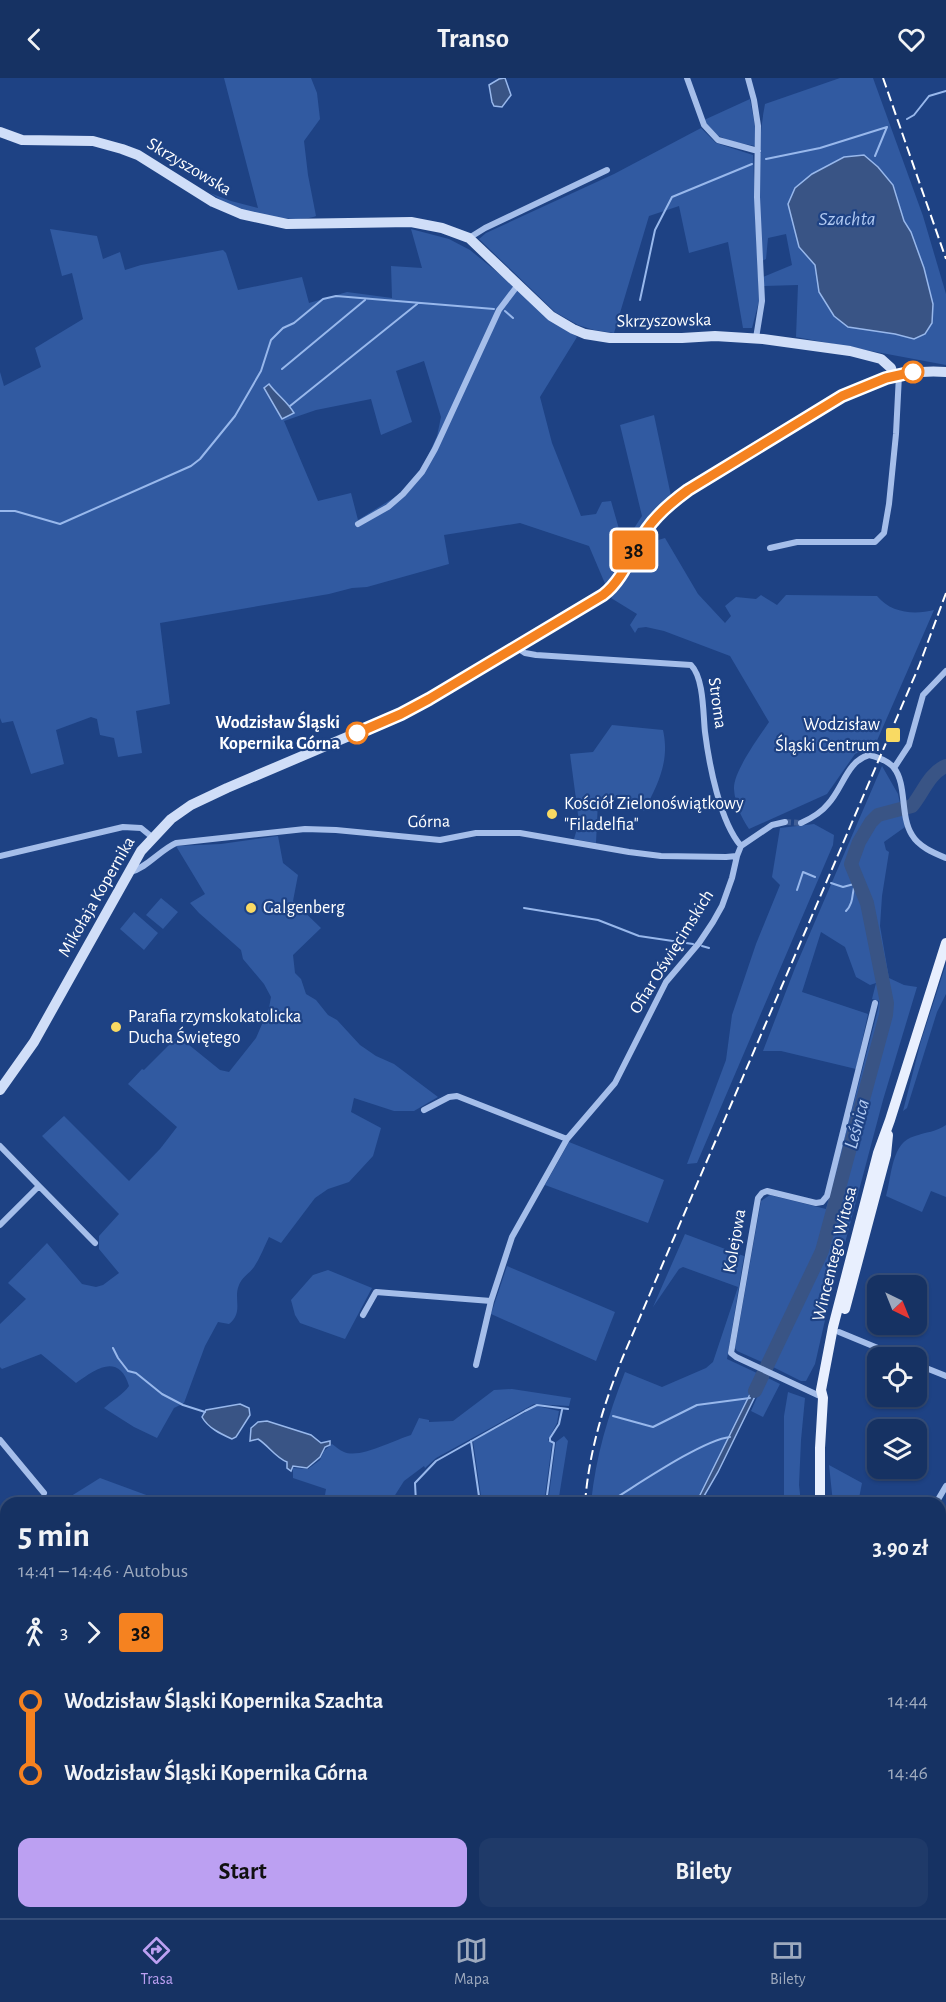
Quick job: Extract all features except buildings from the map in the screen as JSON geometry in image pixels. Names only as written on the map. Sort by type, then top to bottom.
[{"type":"main road","name":"Wincentego Witosa","points":[[820,1497],[823,1398],[821,1390],[832,1328],[878,1153],[946,943]]},
{"type":"main road","name":"Wincentego Witosa","points":[[823,1398],[828,1389],[839,1332],[886,1155],[890,1120]]},
{"type":"street","points":[[687,78],[704,125],[718,140],[758,151]]},
{"type":"street","points":[[748,78],[758,126],[757,197],[762,302],[756,338]]},
{"type":"street","name":"Skrzyszowska","points":[[0,132],[22,140],[93,141],[122,149],[138,155],[213,202],[241,214],[287,224],[411,222],[442,228],[469,238],[551,316],[585,334],[629,340],[715,336],[756,338],[881,358],[896,375]]},
{"type":"street","points":[[469,238],[485,228],[606,170]]},
{"type":"street","points":[[358,524],[388,507],[422,472],[482,351],[499,310],[518,285]]},
{"type":"street","name":"Mikołaja Kopernika","points":[[0,1090],[34,1042],[128,872],[152,837],[171,819],[191,805],[401,714],[439,694],[603,595],[620,576],[657,517],[688,490],[826,405],[858,389],[896,375],[946,372]]},
{"type":"street","points":[[770,548],[797,542],[875,542],[884,533],[896,434],[896,375]]},
{"type":"street","name":"Stroma","points":[[516,647],[525,653],[536,655],[691,665],[697,671],[705,734],[715,785],[733,837],[741,846]]},
{"type":"street","points":[[894,768],[909,745],[923,695],[946,671]]},
{"type":"street","points":[[801,823],[821,812],[840,788],[854,762],[869,754],[894,768],[910,833],[917,842],[946,858]]},
{"type":"street","points":[[741,846],[772,825],[785,822]]},
{"type":"street","points":[[0,856],[123,827],[141,828],[152,837]]},
{"type":"street","name":"Górna","points":[[128,872],[137,870],[165,848],[176,843],[305,829],[440,840],[476,833],[520,833],[661,856],[737,856]]},
{"type":"street","name":"Ofiar Oświęcimskich","points":[[476,1365],[491,1301],[512,1237],[567,1139],[615,1083],[666,982],[699,943],[713,922],[722,906],[741,846]]},
{"type":"street","name":"Kolejowa","points":[[823,1398],[731,1353],[758,1198],[767,1191],[816,1203],[822,1202],[827,1196],[875,1003]]},
{"type":"street","points":[[424,1110],[449,1097],[457,1096],[567,1139]]},
{"type":"street","points":[[0,1146],[95,1243]]},
{"type":"street","points":[[0,1225],[39,1186]]},
{"type":"street","points":[[363,1315],[375,1292],[491,1301]]},
{"type":"street","points":[[839,1332],[875,1347]]},
{"type":"street","points":[[927,1368],[946,1376]]},
{"type":"street","points":[[0,1440],[44,1493]]},
{"type":"street","points":[[946,1803],[946,1820]]},
{"type":"shaded area","points":[[224,78],[311,78],[317,93],[320,119],[304,141],[316,216],[289,219],[245,212],[234,209],[210,193],[258,208]]},
{"type":"shaded area","points":[[840,78],[873,78],[923,216],[946,294],[946,365],[796,337],[798,285],[764,286],[763,277],[792,265],[786,234],[768,238],[766,259],[762,261],[759,162],[765,104]],"holes":[[[864,155],[893,185],[904,221],[911,232],[924,268],[933,304],[914,339],[848,327],[819,292],[815,265],[788,204],[795,188],[812,174],[844,157]]]},
{"type":"shaded area","points":[[750,99],[755,126],[755,146],[719,136],[708,127],[704,120]]},
{"type":"shaded area","points":[[701,128],[716,143],[753,155],[759,301],[752,328],[743,328],[728,242],[689,253],[679,206],[649,216],[614,333],[578,325],[555,312],[479,239],[486,233],[614,174]]},
{"type":"shaded area","points":[[50,229],[97,236],[103,259],[120,252],[125,270],[223,250],[238,290],[302,277],[309,303],[347,292],[392,298],[391,266],[422,268],[411,229],[449,239],[470,250],[577,337],[540,397],[552,443],[581,516],[596,514],[602,502],[611,501],[621,536],[629,536],[642,516],[620,425],[654,415],[671,496],[647,521],[606,586],[589,546],[520,523],[444,535],[449,564],[367,587],[160,623],[170,704],[136,711],[142,753],[118,757],[114,738],[100,735],[97,719],[91,717],[56,730],[64,764],[31,774],[13,721],[2,723],[0,718],[0,372],[4,386],[41,367],[35,348],[83,319],[72,273],[62,276]],"holes":[[[424,361],[441,417],[437,436],[419,476],[400,494],[358,520],[351,493],[318,501],[284,421],[316,410],[371,399],[381,435],[412,422],[396,371]]]},
{"type":"shaded area","points":[[665,538],[698,594],[725,623],[731,616],[725,606],[736,597],[756,599],[761,595],[777,605],[786,595],[877,596],[889,606],[903,611],[934,610],[876,743],[855,754],[827,794],[749,829],[736,800],[735,782],[747,755],[769,722],[730,656],[664,631],[646,627],[638,628],[635,633],[630,625],[637,614],[611,598],[637,565],[648,543]]},
{"type":"shaded area","points":[[612,725],[663,730],[665,752],[661,772],[644,811],[618,797],[598,801],[596,843],[574,839],[579,822],[570,754],[593,752]]},
{"type":"shaded area","points":[[882,766],[898,794],[905,827],[884,842],[889,852],[880,926],[889,978],[904,985],[917,987],[883,1100],[815,1364],[806,1381],[801,1381],[771,1366],[827,1247],[889,1016],[890,1001],[883,980],[879,982],[885,1002],[884,1014],[821,1245],[764,1363],[735,1348],[761,1201],[770,1195],[826,1209],[878,1009],[879,1001],[872,999],[876,983],[870,985],[856,977],[845,947],[821,932],[802,992],[868,1014],[856,1069],[781,1051],[763,1051],[795,968]]},
{"type":"shaded area","points":[[814,824],[834,835],[833,845],[697,1163],[687,1164],[726,1060],[732,1015],[756,944],[780,885],[772,877],[780,828]]},
{"type":"shaded area","points":[[278,836],[283,863],[298,875],[293,901],[321,928],[293,955],[295,973],[301,979],[306,994],[316,1000],[328,1015],[337,1020],[360,1045],[394,1064],[438,1097],[414,1111],[394,1111],[354,1098],[351,1112],[381,1128],[373,1156],[349,1182],[328,1189],[315,1198],[281,1243],[269,1237],[254,1267],[239,1285],[236,1315],[229,1324],[218,1322],[205,1346],[184,1403],[174,1408],[157,1438],[104,1408],[129,1386],[125,1376],[113,1366],[98,1369],[76,1383],[41,1354],[2,1369],[0,1367],[0,1324],[26,1299],[8,1283],[47,1243],[82,1284],[96,1287],[103,1285],[119,1273],[99,1249],[99,1236],[119,1214],[42,1136],[64,1116],[129,1181],[160,1149],[177,1127],[128,1084],[178,1036],[220,1070],[229,1072],[256,1038],[269,1008],[271,997],[264,984],[243,959],[241,950],[190,903],[205,894],[176,846],[221,844]]},
{"type":"shaded area","points":[[161,898],[178,912],[163,929],[146,915]]},
{"type":"shaded area","points":[[134,912],[158,933],[144,950],[120,929]]},
{"type":"shaded area","points":[[946,964],[946,994],[937,1012],[907,1108],[903,1111],[921,1041]]},
{"type":"shaded area","points":[[946,1125],[946,1197],[931,1191],[922,1212],[886,1196],[894,1161],[901,1145],[907,1139]]},
{"type":"shaded area","points":[[569,1142],[664,1180],[648,1223],[545,1185]]},
{"type":"shaded area","points":[[685,1234],[744,1256],[727,1359],[759,1374],[698,1497],[592,1497],[604,1436],[625,1372],[662,1387],[706,1368],[713,1362],[738,1287],[683,1267],[679,1269],[653,1307]]},
{"type":"shaded area","points":[[507,1266],[615,1312],[596,1361],[491,1314]]},
{"type":"shaded area","points":[[328,1270],[372,1288],[345,1339],[300,1323],[291,1300],[313,1275]]},
{"type":"shaded area","points":[[766,1377],[780,1384],[763,1417],[751,1411]]},
{"type":"shaded area","points":[[512,1389],[571,1398],[569,1406],[534,1404],[436,1458],[404,1481],[394,1497],[323,1497],[326,1489],[293,1478],[293,1468],[308,1469],[320,1460],[324,1451],[332,1444],[342,1451],[351,1453],[368,1451],[411,1435],[419,1418],[429,1420],[429,1422],[453,1421],[494,1390]]},
{"type":"shaded area","points":[[788,1392],[805,1398],[801,1440],[800,1497],[784,1497],[784,1416]]},
{"type":"shaded area","points":[[537,1406],[559,1411],[557,1423],[548,1440],[552,1444],[545,1497],[481,1497],[473,1441]]},
{"type":"shaded area","points":[[564,1436],[568,1441],[559,1497],[549,1497],[556,1442]]},
{"type":"shaded area","points":[[829,1465],[862,1483],[859,1497],[832,1497]]},
{"type":"shaded area","points":[[100,1478],[152,1497],[70,1497]]},
{"type":"water","points":[[505,78],[511,95],[502,107],[494,106],[489,85]]},
{"type":"water","name":"Szachta","points":[[864,155],[893,185],[904,221],[911,232],[924,268],[933,304],[932,323],[925,334],[914,339],[848,327],[834,316],[819,292],[815,265],[799,247],[788,204],[795,188],[812,174],[844,157]]},
{"type":"water","points":[[269,384],[294,413],[282,419],[264,388]]},
{"type":"water","points":[[760,1374],[765,1376],[718,1472],[703,1497],[699,1497]]},
{"type":"water","points":[[240,1404],[249,1408],[250,1415],[236,1437],[232,1439],[219,1433],[202,1417],[206,1410]]},
{"type":"water","points":[[267,1421],[311,1435],[321,1443],[330,1441],[330,1445],[325,1447],[320,1457],[307,1468],[293,1466],[291,1471],[287,1468],[287,1462],[258,1439],[250,1441],[251,1428],[258,1422]]},
{"type":"waterway","points":[[907,119],[914,115],[929,96],[946,91]]},
{"type":"waterway","points":[[875,156],[887,127]]},
{"type":"waterway","points":[[766,159],[820,148],[887,127]]},
{"type":"waterway","points":[[640,300],[655,230],[672,197],[752,164]]},
{"type":"waterway","points":[[0,511],[15,511],[60,524],[191,466],[200,459],[235,416],[261,371],[271,340],[283,328],[294,323],[323,299],[336,296],[494,309]]},
{"type":"waterway","points":[[282,369],[365,300]]},
{"type":"waterway","points":[[290,406],[417,304]]},
{"type":"waterway","points":[[505,311],[513,318]]},
{"type":"waterway","name":"Leśnica","points":[[755,1391],[822,1251],[886,1015],[887,1003],[867,903],[851,864],[859,842],[871,822],[878,815],[912,806],[935,773],[946,766]]},
{"type":"waterway","points":[[797,890],[803,872],[815,877]]},
{"type":"waterway","points":[[846,911],[851,903],[854,886],[858,879]]},
{"type":"waterway","points":[[831,883],[843,887],[854,884]]},
{"type":"waterway","points":[[524,908],[598,920],[639,936],[693,944]]},
{"type":"waterway","points":[[702,946],[709,948]]},
{"type":"waterway","points":[[113,1348],[128,1371],[136,1373],[162,1394],[183,1405],[205,1412]]},
{"type":"waterway","points":[[613,1416],[653,1427],[697,1405],[750,1398]]},
{"type":"waterway","points":[[416,1497],[415,1483],[436,1461],[537,1405],[568,1409]]},
{"type":"waterway","points":[[547,1497],[554,1443],[550,1441],[550,1438],[559,1424],[562,1410]]},
{"type":"waterway","points":[[617,1497],[688,1454],[730,1437]]},
{"type":"waterway","points":[[471,1441],[479,1497]]},
{"type":"tunnel","points":[[785,822],[801,823]]},
{"type":"railway","points":[[883,78],[946,259]]},
{"type":"railway","points":[[586,1497],[598,1430],[622,1359],[919,666],[946,593]]},
{"type":"bus line","name":"38","points":[[357,733],[429,699],[603,595],[616,582],[643,536],[661,512],[688,490],[842,396],[886,378],[913,372]]},
{"type":"place","name":"Wodzisław Śląski Kopernika Górna","points":[[357,733]]},
{"type":"place","name":"Wodzisław Śląski Centrum","points":[[893,735]]},
{"type":"place","name":"Kościół Zielonoświątkowy \"Filadelfia\"","points":[[552,814]]},
{"type":"place","name":"Galgenberg","points":[[251,908]]},
{"type":"place","name":"Parafia rzymskokatolicka Ducha Świętego","points":[[116,1027]]}]
